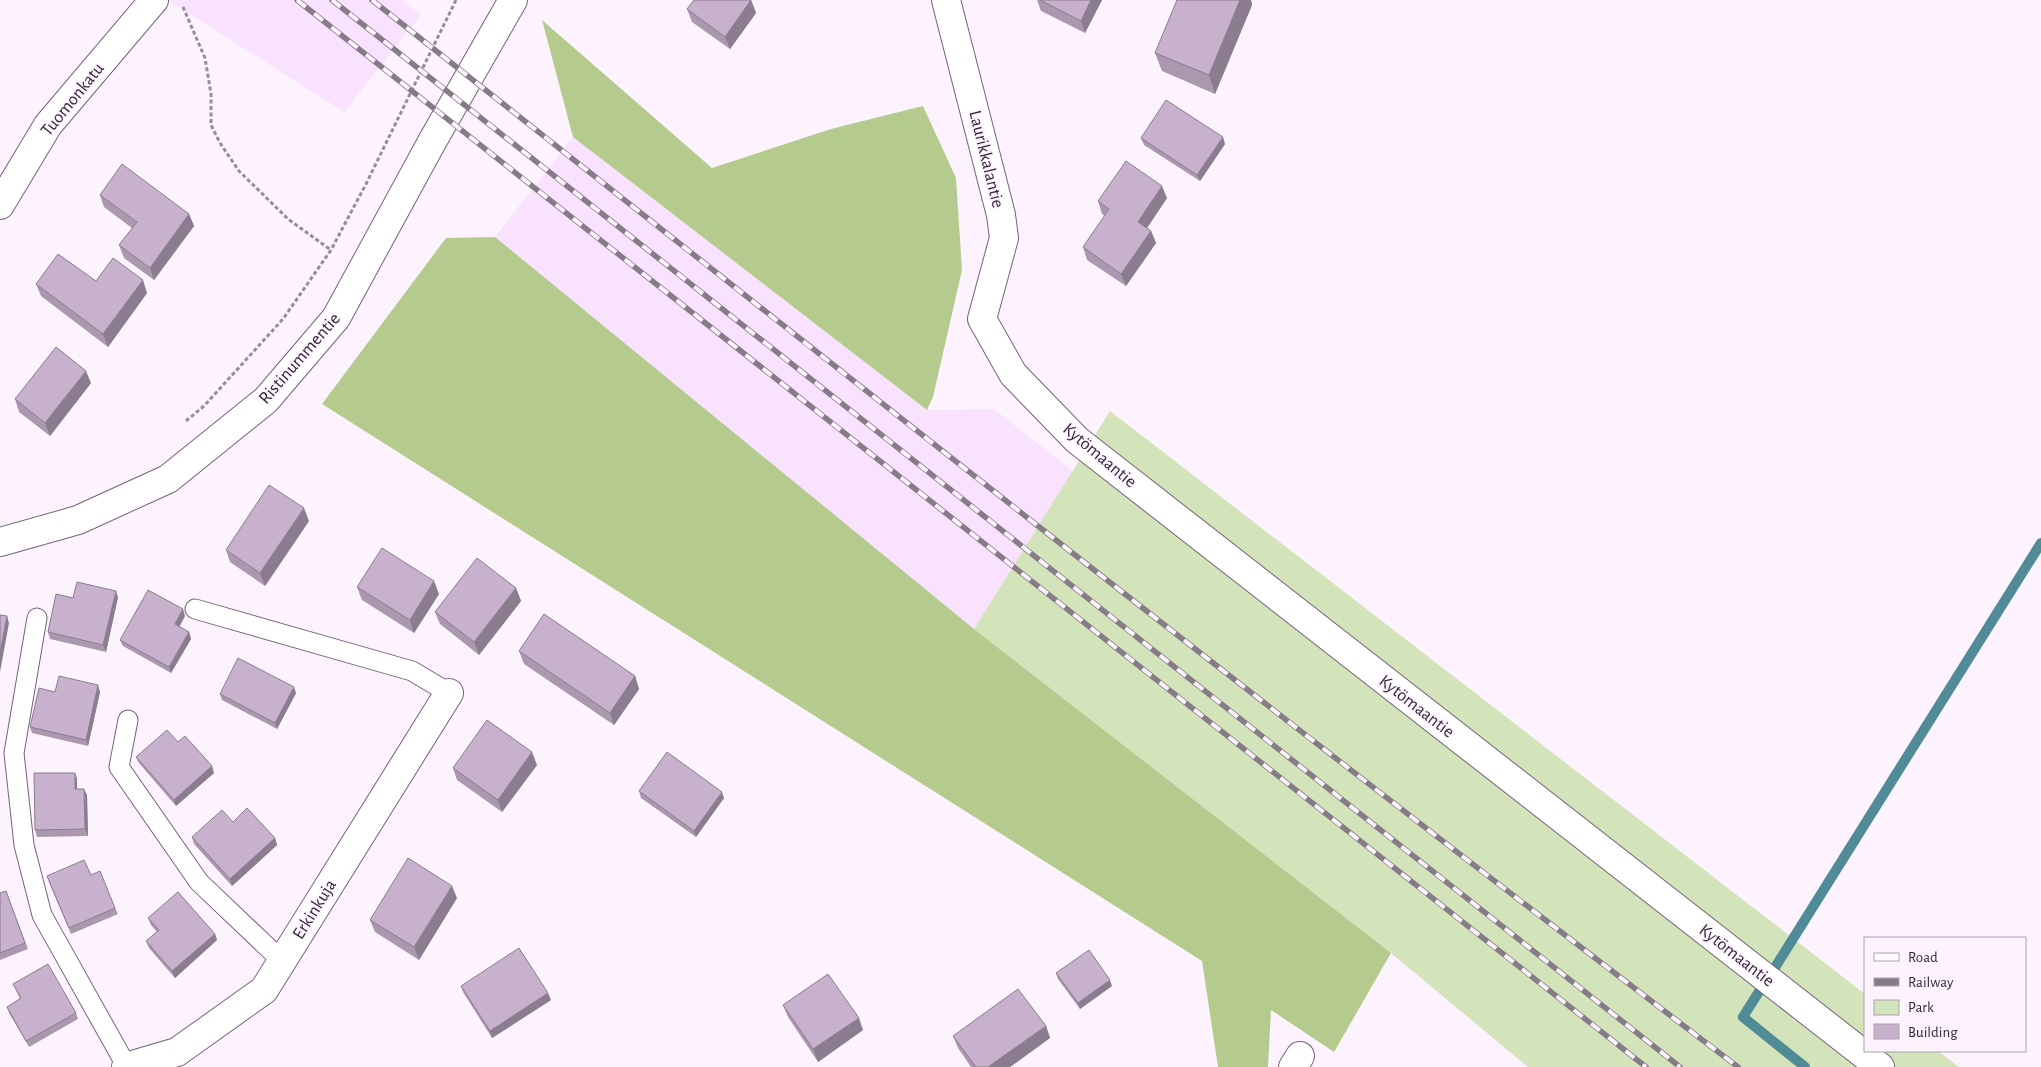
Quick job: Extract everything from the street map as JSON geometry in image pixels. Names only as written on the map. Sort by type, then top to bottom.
[{"type":"street","name":"Ristinummentie","points":[[0,542],[78,520],[168,479],[266,400],[336,318],[433,140],[513,0]]},
{"type":"street","name":"Laurikkalantie","points":[[946,0],[999,206],[1004,238],[982,319]]},
{"type":"street","name":"Tuomonkatu","points":[[0,205],[48,126],[167,2]]},
{"type":"street","name":"Kytömaantie","points":[[982,319],[1013,374],[1077,440],[1880,1067]]},
{"type":"street","name":"Erkinkuja","points":[[126,1067],[177,1052],[264,990],[449,692]]},
{"type":"lane","points":[[195,609],[412,671],[449,692]]},
{"type":"lane","points":[[37,618],[14,753],[24,845],[42,915],[126,1067]]},
{"type":"lane","points":[[128,720],[119,767],[200,882],[282,961]]},
{"type":"path","points":[[183,424],[204,406],[284,319],[331,250],[366,184],[456,0]]},
{"type":"path","points":[[167,2],[185,8],[205,58],[211,94],[210,125],[220,143],[239,171],[288,219],[331,250]]},
{"type":"shaded area","points":[[168,0],[402,0],[421,15],[344,112]]},
{"type":"shaded area","points":[[573,137],[927,410],[994,409],[1829,1067],[1528,1067],[1391,953],[974,629],[495,237]]},
{"type":"green space","points":[[542,20],[712,168],[831,129],[923,106],[956,178],[962,270],[933,397],[927,410],[573,137]]},
{"type":"green space","points":[[495,237],[974,629],[1391,953],[1334,1052],[1271,1010],[1268,1067],[1218,1067],[1202,961],[322,404],[446,238]]},
{"type":"green space","points":[[1110,411],[1864,993],[1864,1052],[1939,1052],[1959,1067],[1528,1067],[1391,953],[974,629]]},
{"type":"building","points":[[694,0],[751,0],[725,37],[687,9]]},
{"type":"building","points":[[1040,0],[1091,0],[1081,21]]},
{"type":"building","points":[[1177,0],[1240,0],[1209,75],[1155,53]]},
{"type":"building","points":[[1166,100],[1223,137],[1197,175],[1141,138]]},
{"type":"building","points":[[1126,161],[1162,186],[1138,222],[1151,231],[1121,274],[1083,247],[1109,209],[1098,201]]},
{"type":"building","points":[[122,164],[189,214],[150,268],[119,245],[137,222],[100,195]]},
{"type":"building","points":[[58,254],[96,281],[113,258],[143,280],[103,334],[36,284]]},
{"type":"building","points":[[56,347],[86,371],[45,423],[15,399]]},
{"type":"building","points":[[269,485],[304,508],[260,573],[226,550]]},
{"type":"building","points":[[382,548],[434,581],[410,620],[357,587]]},
{"type":"building","points":[[477,558],[516,588],[474,642],[435,612]]},
{"type":"building","points":[[77,582],[116,591],[103,645],[48,632],[56,594],[73,598]]},
{"type":"building","points":[[148,590],[183,609],[175,624],[189,632],[169,667],[120,640]]},
{"type":"building","points":[[544,614],[635,676],[610,713],[519,651]]},
{"type":"building","points":[[0,615],[7,616],[0,653]]},
{"type":"building","points":[[238,658],[294,687],[275,723],[220,694]]},
{"type":"building","points":[[59,676],[98,685],[86,740],[30,727],[39,688],[55,692]]},
{"type":"building","points":[[487,720],[532,752],[498,800],[453,768]]},
{"type":"building","points":[[167,730],[178,742],[185,736],[212,766],[174,800],[136,757]]},
{"type":"building","points":[[667,752],[722,792],[694,831],[639,791]]},
{"type":"building","points":[[34,773],[75,773],[75,789],[84,789],[85,829],[35,830]]},
{"type":"building","points":[[247,808],[275,838],[230,879],[192,837],[222,810],[233,822]]},
{"type":"building","points":[[408,858],[452,886],[414,947],[370,920]]},
{"type":"building","points":[[84,860],[91,875],[100,871],[115,908],[69,928],[47,876]]},
{"type":"building","points":[[6,891],[25,943],[0,953],[0,893]]},
{"type":"building","points":[[178,892],[215,934],[172,971],[146,941],[159,930],[148,918]]},
{"type":"building","points":[[519,948],[548,993],[490,1031],[461,986]]},
{"type":"building","points":[[1089,950],[1110,980],[1078,1003],[1056,973]]},
{"type":"building","points":[[48,964],[76,1013],[26,1041],[7,1007],[21,998],[13,984]]},
{"type":"building","points":[[828,974],[859,1018],[813,1049],[783,1005]]},
{"type":"building","points":[[1018,989],[1046,1026],[988,1067],[976,1067],[953,1036]]},
{"type":"waterway","points":[[1774,969],[2041,543]]},
{"type":"waterway","points":[[1760,990],[1743,1017],[1805,1067]]},
{"type":"railway","points":[[297,0],[1646,1067]]},
{"type":"railway","points":[[332,0],[1680,1067]]},
{"type":"railway","points":[[372,0],[1223,671],[1738,1067]]}]
